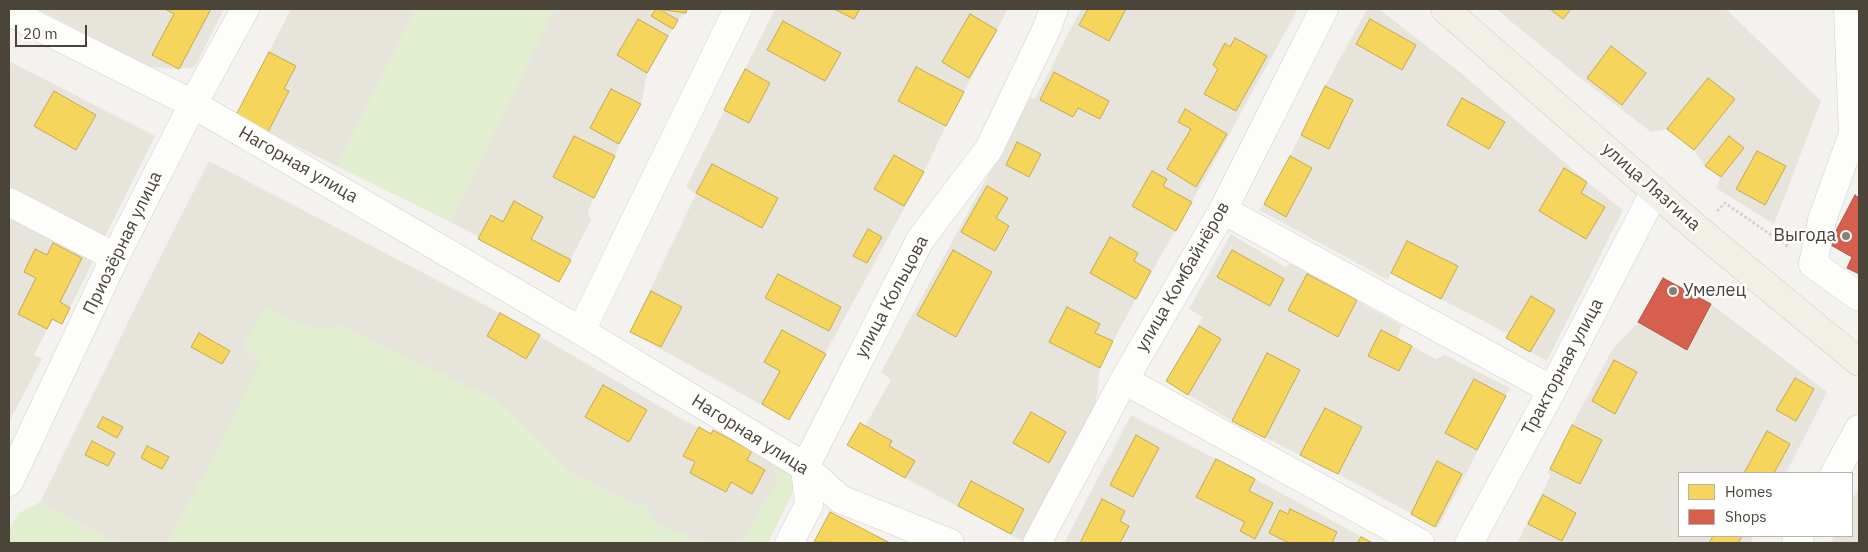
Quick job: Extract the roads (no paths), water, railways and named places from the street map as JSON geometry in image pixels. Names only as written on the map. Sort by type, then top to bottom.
[{"type":"main road","name":"улица Лязгина","points":[[1445,9],[1700,231],[1859,362]]},
{"type":"street","name":"Приозёрная улица","points":[[9,482],[115,257],[193,104],[245,9]]},
{"type":"street","points":[[581,331],[738,9]]},
{"type":"street","name":"улица Кольцова","points":[[805,467],[920,240],[989,149],[1046,30],[1054,9]]},
{"type":"street","name":"улица Комбайнёров","points":[[1037,543],[1124,380],[1223,210],[1324,9]]},
{"type":"street","points":[[1848,10],[1853,134],[1822,220],[1813,264],[1859,296]]},
{"type":"street","name":"Нагорная улица","points":[[9,12],[193,104],[581,331],[805,467],[840,499],[950,543]]},
{"type":"street","name":"Тракторная улица","points":[[1469,543],[1552,390],[1655,191]]},
{"type":"street","points":[[9,202],[115,257]]},
{"type":"street","points":[[1223,210],[1552,390]]},
{"type":"street","points":[[1124,380],[1420,543]]},
{"type":"street","points":[[1836,472],[1859,430]]},
{"type":"street","points":[[789,543],[809,505],[805,467]]},
{"type":"place","name":"Выгода","points":[[1846,236]]},
{"type":"place","name":"Умелец","points":[[1673,291]]}]
